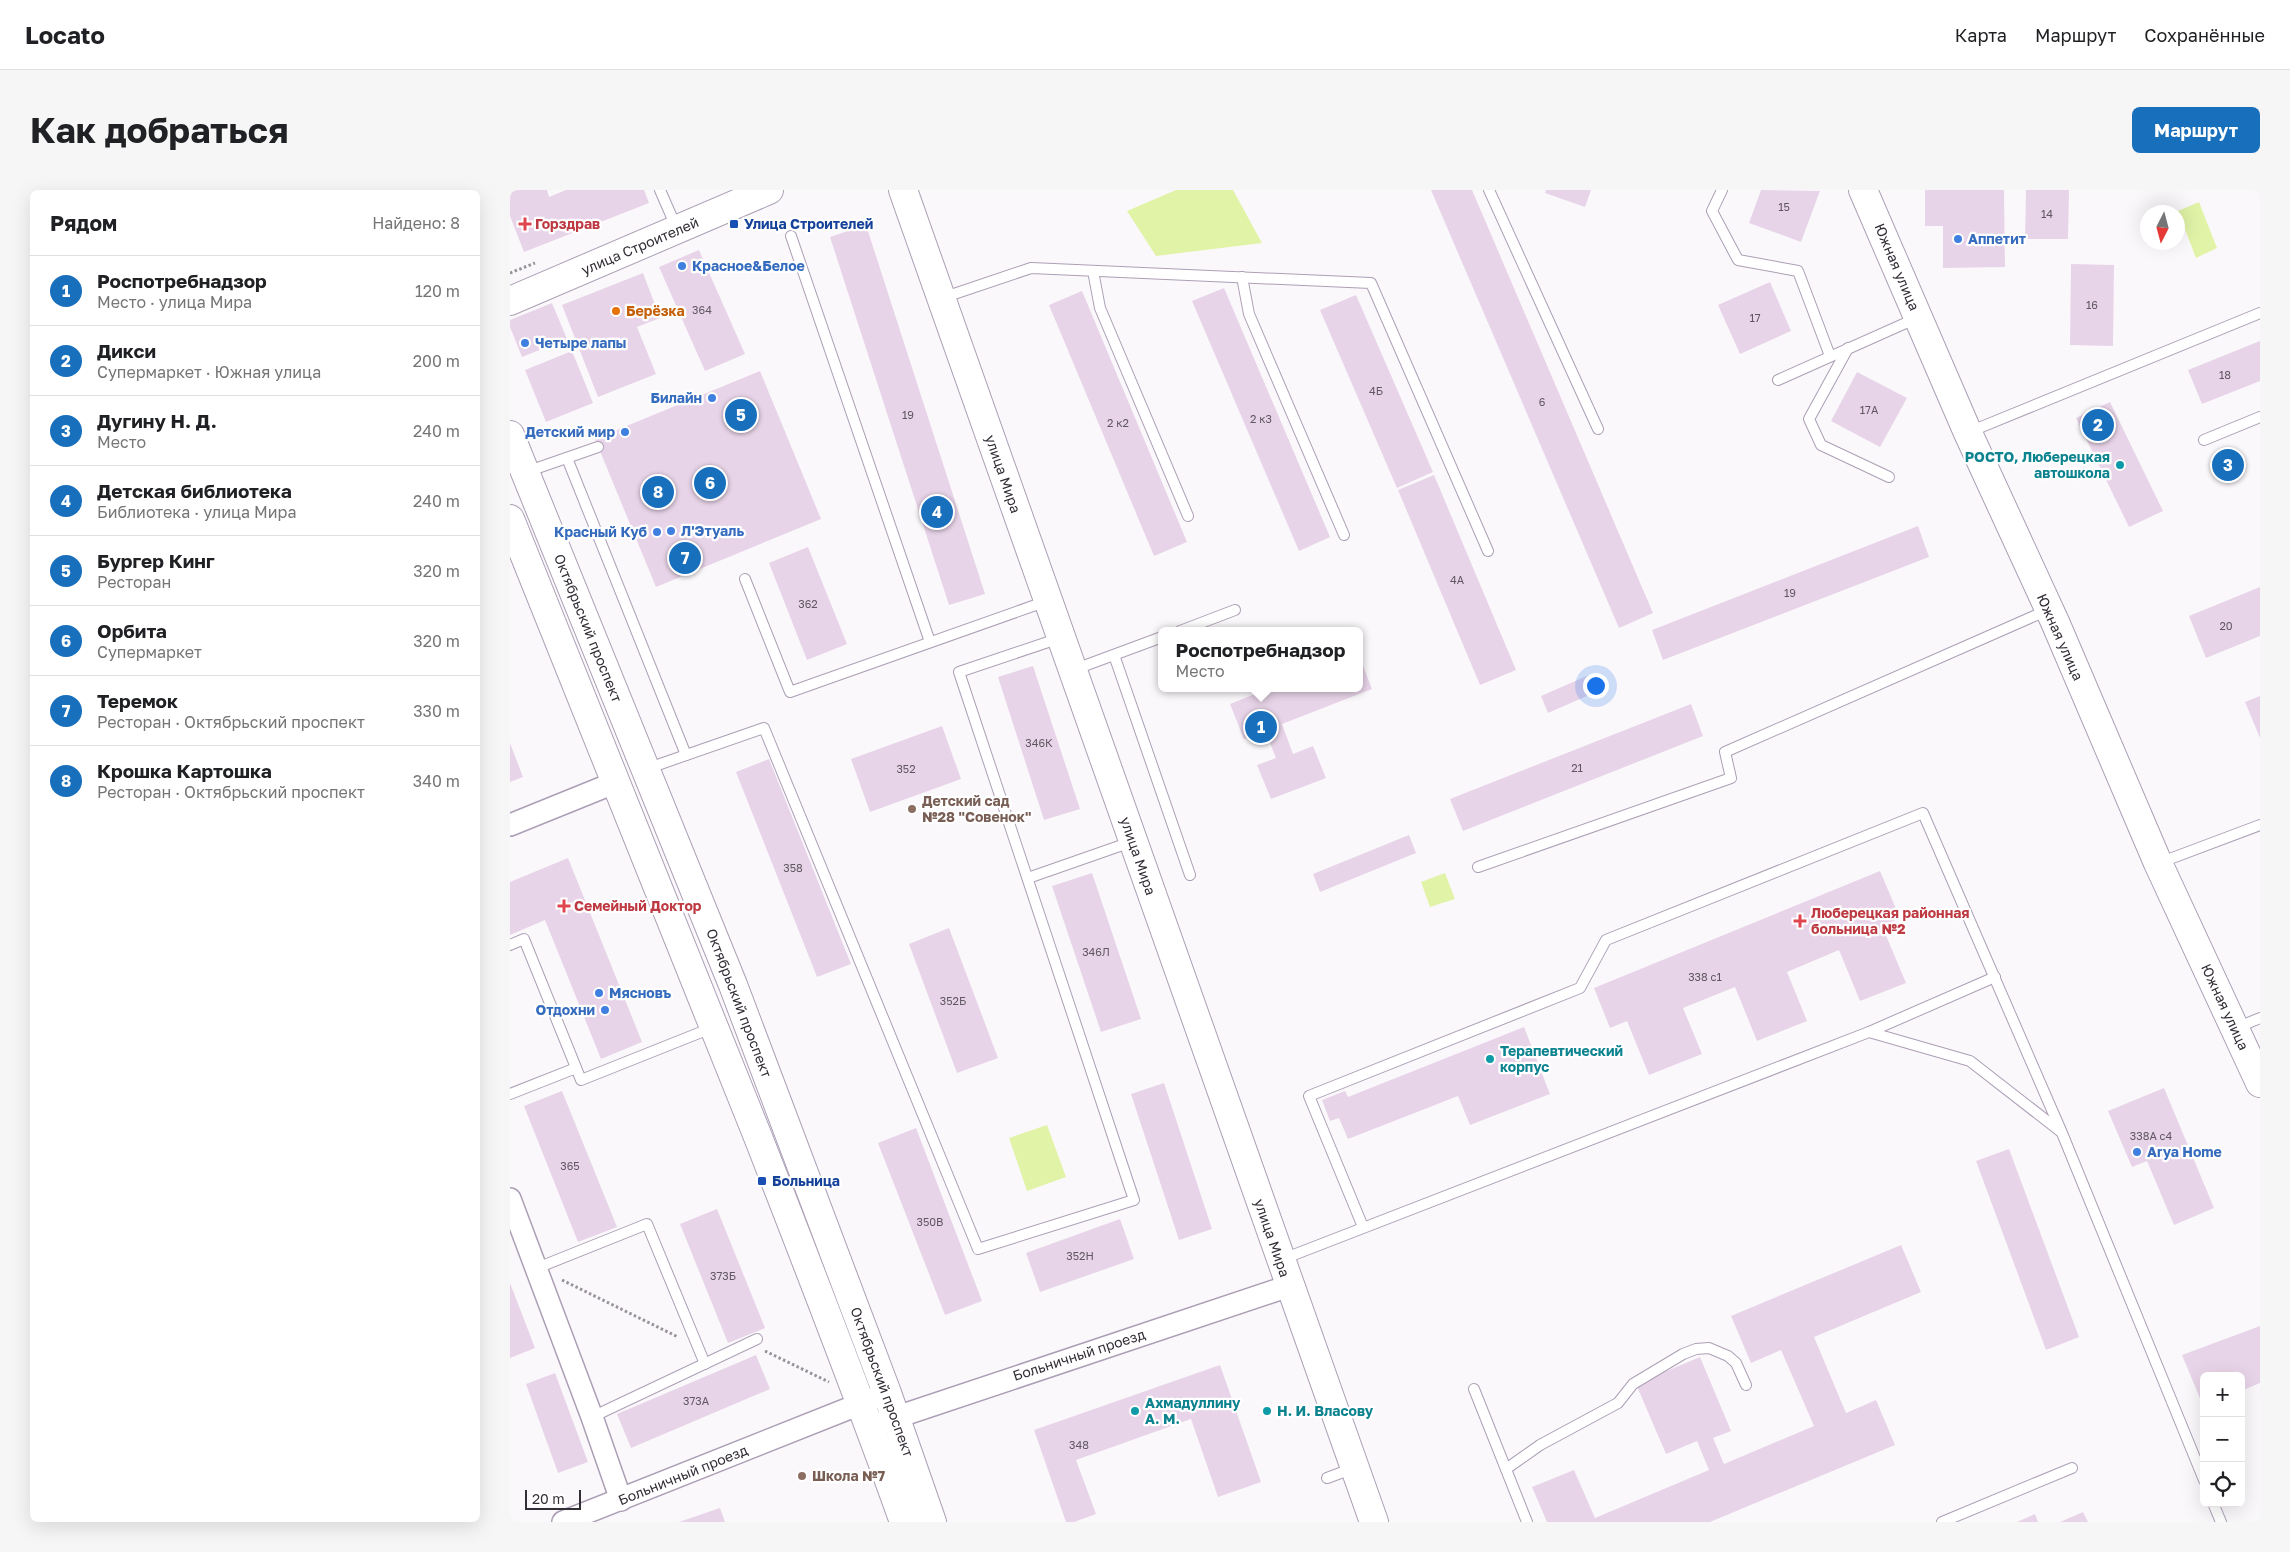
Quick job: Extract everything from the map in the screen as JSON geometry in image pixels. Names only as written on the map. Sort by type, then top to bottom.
[{"type":"street","name":"улица Строителей","points":[[510,300],[769,190]]},
{"type":"street","name":"улица Мира","points":[[903,190],[1374,1522]]},
{"type":"street","name":"Южная улица","points":[[1864,190],[1968,433],[2049,610],[2158,863],[2260,1083]]},
{"type":"street","name":"Октябрьский проспект","points":[[510,434],[733,985],[878,1410],[904,1522]]},
{"type":"street","name":"Октябрьский проспект","points":[[510,519],[617,779],[714,1025],[878,1410],[932,1522]]},
{"type":"street","points":[[510,825],[608,785],[617,779]]},
{"type":"street","points":[[510,1199],[592,1417],[621,1500]]},
{"type":"street","name":"Больничный проезд","points":[[563,1522],[878,1410],[1289,1286]]},
{"type":"lane","points":[[660,190],[677,230]]},
{"type":"lane","points":[[1489,190],[1598,429]]},
{"type":"lane","points":[[1722,190],[1712,211],[1738,260],[1798,271],[1830,356]]},
{"type":"lane","points":[[791,236],[930,642]]},
{"type":"lane","points":[[941,298],[1031,268],[1371,283],[1488,551]]},
{"type":"lane","points":[[1093,271],[1100,308],[1188,516]]},
{"type":"lane","points":[[1242,278],[1249,314],[1344,535]]},
{"type":"lane","points":[[1968,433],[2260,313]]},
{"type":"lane","points":[[1778,380],[1918,317]]},
{"type":"lane","points":[[1848,348],[1809,419],[1821,445],[1889,477]]},
{"type":"lane","points":[[2204,440],[2260,417]]},
{"type":"lane","points":[[526,473],[598,447]]},
{"type":"lane","points":[[567,458],[686,755]]},
{"type":"lane","points":[[745,579],[790,692],[1048,600]]},
{"type":"lane","points":[[1190,627],[1235,610]]},
{"type":"lane","points":[[1478,867],[1731,778],[1724,752],[2049,610]]},
{"type":"lane","points":[[645,769],[764,728],[978,1249],[1134,1200],[959,672],[1061,638]]},
{"type":"lane","points":[[1072,671],[1158,638]]},
{"type":"lane","points":[[1114,655],[1190,875]]},
{"type":"lane","points":[[1363,1227],[1308,1096],[1580,988],[1606,940],[1923,813],[2062,1133],[2200,1470]]},
{"type":"lane","points":[[2158,863],[2260,825]]},
{"type":"lane","points":[[1028,878],[1133,842]]},
{"type":"lane","points":[[510,945],[524,939],[581,1080],[704,1031],[714,1025]]},
{"type":"lane","points":[[1280,1260],[1869,1032],[1995,977]]},
{"type":"lane","points":[[2235,1028],[2260,1018]]},
{"type":"lane","points":[[1869,1032],[1970,1061],[2062,1133]]},
{"type":"lane","points":[[510,1094],[576,1068]]},
{"type":"lane","points":[[537,1268],[647,1224],[705,1364]]},
{"type":"lane","points":[[592,1417],[754,1341]]},
{"type":"lane","points":[[1506,1469],[1540,1445],[1618,1403],[1633,1384],[1696,1349],[1709,1348],[1728,1356],[1736,1363],[1746,1385]]},
{"type":"lane","points":[[1474,1389],[1527,1522]]},
{"type":"lane","points":[[1327,1478],[1355,1468]]},
{"type":"lane","points":[[1942,1522],[2072,1468]]},
{"type":"lane","points":[[2215,1507],[2221,1522]]},
{"type":"path","points":[[537,1268],[697,1346]]},
{"type":"path","points":[[754,1341],[832,1384]]},
{"type":"green space","points":[[1176,190],[1233,190],[1262,243],[1156,256],[1127,211]]},
{"type":"green space","points":[[2199,202],[2217,248],[2196,258],[2185,229],[2185,208]]},
{"type":"green space","points":[[1445,873],[1455,899],[1430,907],[1421,882]]},
{"type":"green space","points":[[1047,1125],[1066,1177],[1027,1191],[1009,1138]]},
{"type":"building","points":[[510,190],[547,190],[549,197],[566,190],[644,190],[649,203],[524,252],[510,216]]},
{"type":"building","points":[[1431,190],[1472,190],[1653,613],[1619,628]]},
{"type":"building","points":[[1546,190],[1591,190],[1585,207],[1545,193]]},
{"type":"building","points":[[1761,190],[1820,191],[1801,242],[1749,223]]},
{"type":"building","points":[[1925,190],[2004,190],[2005,267],[1943,268],[1943,226],[1925,226]]},
{"type":"building","points":[[2026,190],[2069,190],[2068,239],[2025,239]]},
{"type":"building","points":[[866,225],[985,594],[949,605],[830,237]]},
{"type":"building","points":[[699,250],[745,354],[705,371],[659,267]]},
{"type":"building","points":[[2071,264],[2114,265],[2113,346],[2070,345]]},
{"type":"building","points":[[643,273],[660,318],[637,327],[656,374],[598,397],[562,305]]},
{"type":"building","points":[[1770,282],[1791,331],[1740,354],[1718,305]]},
{"type":"building","points":[[1224,288],[1330,537],[1299,551],[1192,301]]},
{"type":"building","points":[[1082,291],[1187,542],[1154,556],[1049,305]]},
{"type":"building","points":[[1356,295],[1433,472],[1397,488],[1320,310]]},
{"type":"building","points":[[552,303],[567,339],[522,357],[510,327],[510,320]]},
{"type":"building","points":[[2260,341],[2260,381],[2202,404],[2188,370]]},
{"type":"building","points":[[572,351],[593,403],[546,422],[525,370]]},
{"type":"building","points":[[760,371],[821,519],[656,587],[595,439]]},
{"type":"building","points":[[1857,372],[1907,398],[1880,447],[1831,421]]},
{"type":"building","name":"РОСТО, Люберецкая автошкола","points":[[2110,402],[2163,511],[2129,527],[2076,418]]},
{"type":"building","points":[[1434,475],[1516,670],[1480,685],[1398,490]]},
{"type":"building","points":[[1918,526],[1929,557],[1663,660],[1652,630]]},
{"type":"building","points":[[808,547],[847,644],[807,660],[769,563]]},
{"type":"building","points":[[2260,587],[2260,636],[2206,658],[2189,616]]},
{"type":"building","points":[[1033,666],[1080,809],[1044,820],[998,677]]},
{"type":"building","points":[[1363,666],[1372,689],[1282,724],[1293,754],[1313,746],[1326,778],[1271,799],[1257,765],[1276,758],[1265,730],[1244,739],[1230,704],[1260,692],[1363,692]]},
{"type":"building","points":[[1589,675],[1596,692],[1548,713],[1541,696]]},
{"type":"building","points":[[2260,696],[2260,738],[2245,702]]},
{"type":"building","points":[[1691,704],[1703,736],[1463,831],[1450,799]]},
{"type":"building","points":[[942,726],[961,779],[870,812],[851,759]]},
{"type":"building","points":[[510,743],[523,777],[510,782]]},
{"type":"building","points":[[769,759],[851,964],[817,977],[736,772]]},
{"type":"building","points":[[1409,835],[1416,853],[1320,892],[1313,874]]},
{"type":"building","points":[[568,858],[642,1042],[601,1059],[545,920],[510,935],[510,882]]},
{"type":"building","points":[[1880,871],[1900,918],[1882,926],[1906,983],[1860,1001],[1839,950],[1787,972],[1807,1021],[1757,1041],[1735,987],[1683,1008],[1702,1054],[1649,1075],[1627,1021],[1610,1028],[1594,988]]},
{"type":"building","points":[[1092,873],[1141,1019],[1101,1032],[1052,886]]},
{"type":"building","points":[[949,928],[998,1058],[957,1073],[909,944]]},
{"type":"building","name":"Терапевтический корпус","points":[[1524,1027],[1550,1094],[1470,1125],[1458,1096],[1348,1139],[1339,1118],[1330,1121],[1322,1100],[1345,1091],[1348,1097]]},
{"type":"building","points":[[1164,1083],[1212,1229],[1179,1240],[1131,1094]]},
{"type":"building","points":[[2164,1088],[2214,1208],[2174,1225],[2147,1161],[2132,1167],[2108,1111]]},
{"type":"building","points":[[562,1091],[617,1227],[578,1242],[524,1106]]},
{"type":"building","points":[[916,1128],[982,1301],[945,1315],[878,1143]]},
{"type":"building","points":[[2009,1149],[2079,1337],[2046,1350],[1976,1161]]},
{"type":"building","points":[[717,1209],[765,1328],[728,1343],[680,1224]]},
{"type":"building","points":[[1120,1219],[1134,1259],[1040,1292],[1026,1253]]},
{"type":"building","points":[[1901,1245],[1921,1292],[1814,1337],[1846,1413],[1876,1400],[1895,1445],[1710,1522],[1547,1522],[1532,1487],[1574,1470],[1595,1518],[1709,1470],[1697,1441],[1666,1454],[1636,1384],[1700,1357],[1731,1431],[1713,1438],[1724,1464],[1814,1426],[1781,1350],[1751,1363],[1731,1316]]},
{"type":"building","points":[[510,1283],[535,1348],[510,1358]]},
{"type":"building","points":[[2260,1326],[2260,1383],[2245,1389],[2245,1372],[2200,1372],[2200,1398],[2182,1355]]},
{"type":"building","points":[[756,1355],[770,1389],[631,1448],[617,1414]]},
{"type":"building","points":[[1220,1365],[1261,1482],[1218,1497],[1191,1419],[1076,1460],[1096,1514],[1074,1522],[1066,1522],[1034,1430]]},
{"type":"building","points":[[555,1373],[588,1462],[558,1473],[526,1384]]},
{"type":"building","points":[[720,1508],[725,1522],[679,1522]]},
{"type":"building","points":[[2083,1512],[2088,1522],[2060,1522]]},
{"type":"building","points":[[2035,1514],[2038,1522],[2017,1522]]},
{"type":"place","name":"Горздрав","points":[[525,224]]},
{"type":"place","name":"Улица Строителей","points":[[734,224]]},
{"type":"place","name":"Аппетит","points":[[1958,239]]},
{"type":"place","name":"Красное&Белое","points":[[682,266]]},
{"type":"place","name":"Берёзка","points":[[616,311]]},
{"type":"place","name":"Четыре лапы","points":[[525,343]]},
{"type":"place","name":"Билайн","points":[[712,398]]},
{"type":"place","name":"Бургер Кинг","points":[[741,415]]},
{"type":"place","name":"Дикси","points":[[2098,425]]},
{"type":"place","name":"Детский мир","points":[[625,432]]},
{"type":"place","name":"РОСТО, Люберецкая автошкола","points":[[2120,465]]},
{"type":"place","name":"Дугину Н. Д.","points":[[2228,465]]},
{"type":"place","name":"Орбита","points":[[710,483]]},
{"type":"place","name":"Крошка Картошка","points":[[658,492]]},
{"type":"place","name":"Детская библиотека","points":[[937,512]]},
{"type":"place","name":"Л'Этуаль","points":[[671,531]]},
{"type":"place","name":"Красный Куб","points":[[657,532]]},
{"type":"place","name":"Теремок","points":[[685,558]]},
{"type":"place","name":"Роспотребнадзор","points":[[1261,727]]},
{"type":"place","name":"Детский сад №28 \"Совенок\"","points":[[912,809]]},
{"type":"place","name":"Семейный Доктор","points":[[564,906]]},
{"type":"place","name":"Люберецкая районная больница №2","points":[[1800,921]]},
{"type":"place","name":"Мясновъ","points":[[599,993]]},
{"type":"place","name":"Отдохни","points":[[605,1010]]},
{"type":"place","name":"Терапевтический корпус","points":[[1490,1059]]},
{"type":"place","name":"Arya Home","points":[[2137,1152]]},
{"type":"place","name":"Больница","points":[[762,1181]]},
{"type":"place","name":"Ахмадуллину А. М.","points":[[1135,1411]]},
{"type":"place","name":"Н. И. Власову","points":[[1267,1411]]},
{"type":"place","name":"Школа №7","points":[[802,1476]]}]
